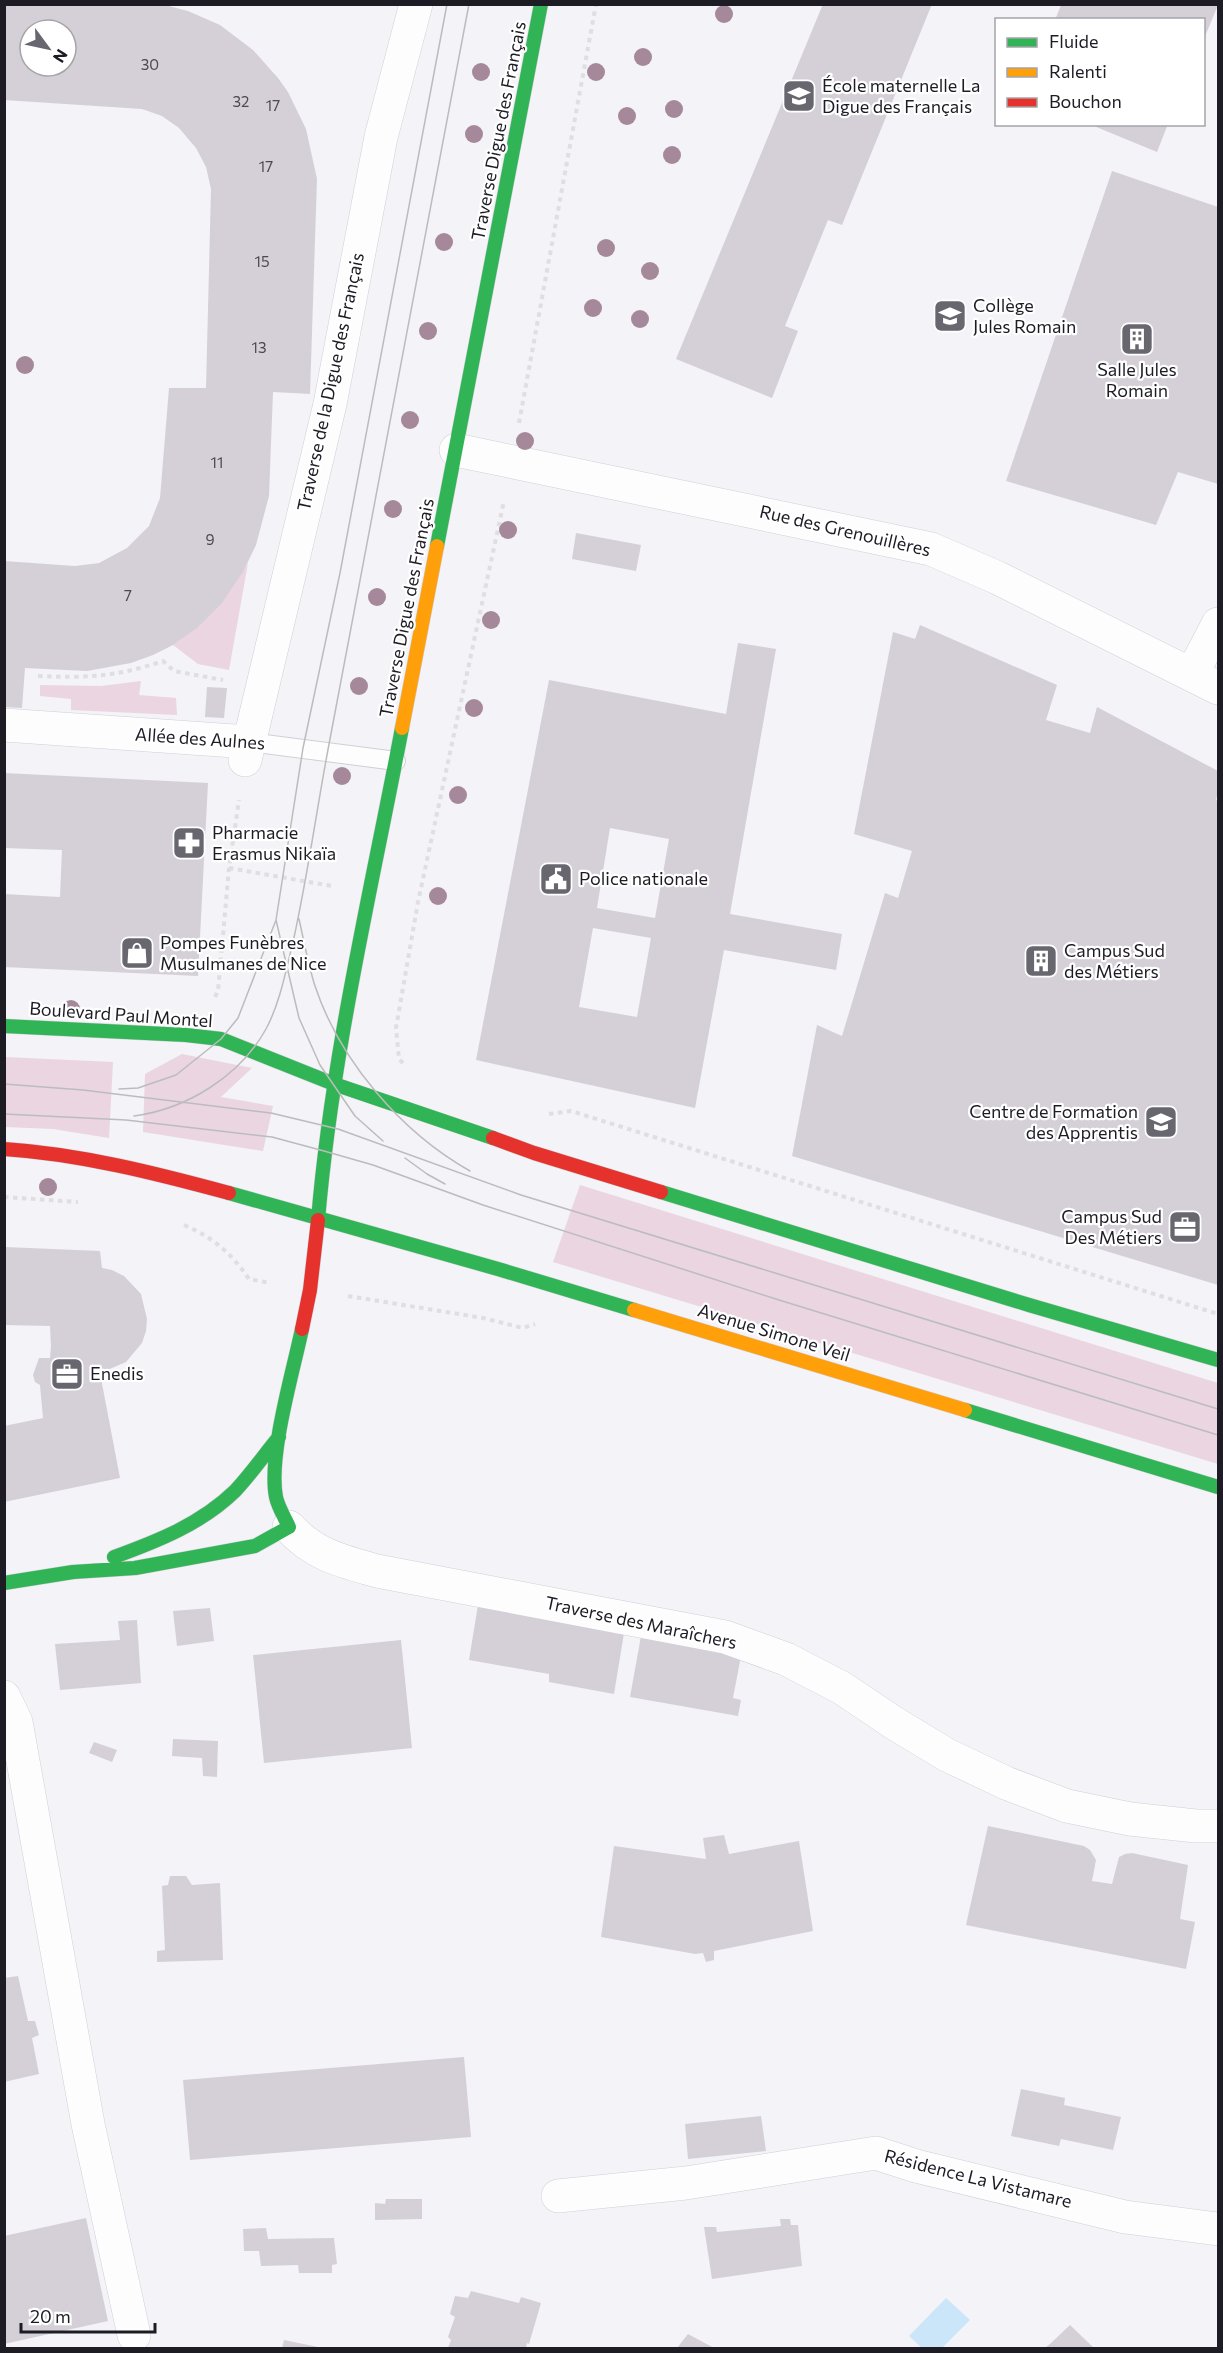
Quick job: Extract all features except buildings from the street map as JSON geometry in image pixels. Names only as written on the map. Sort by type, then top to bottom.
[{"type":"main road","name":"Traverse Digue des Français","points":[[289,1527],[276,1499],[274,1475],[279,1437],[310,1290],[324,1151],[334,1084],[541,4]]},
{"type":"main road","name":"Boulevard Paul Montel","points":[[4,1026],[186,1035],[221,1040],[334,1084]]},
{"type":"main road","points":[[334,1084],[433,1116],[534,1153],[1029,1305],[1218,1360]]},
{"type":"main road","points":[[4,1149],[51,1152],[178,1179],[318,1220]]},
{"type":"main road","name":"Avenue Simone Veil","points":[[318,1220],[498,1269],[1218,1486]]},
{"type":"main road","points":[[73,1572],[155,1542],[198,1521],[228,1497],[279,1437]]},
{"type":"main road","points":[[4,1583],[73,1572],[135,1569],[255,1546],[289,1527]]},
{"type":"street","name":"Traverse de la Digue des Français","points":[[247,751],[330,404],[381,137],[416,4]]},
{"type":"street","name":"Rue des Grenouillères","points":[[456,450],[931,549],[998,578],[1205,681],[1218,624]]},
{"type":"street","name":"Allée des Aulnes","points":[[4,725],[247,751]]},
{"type":"street","name":"Traverse des Maraîchers","points":[[289,1527],[303,1542],[324,1553],[377,1571],[724,1637],[786,1659],[842,1688],[947,1755],[1005,1783],[1067,1806],[1130,1819],[1218,1826]]},
{"type":"street","points":[[4,1697],[16,1722],[88,2124],[134,2335]]},
{"type":"street","name":"Résidence La Vistamare","points":[[558,2196],[687,2183],[876,2153],[916,2166],[1125,2217],[1218,2229]]},
{"type":"lane","name":"Allée des Aulnes","points":[[247,751],[396,761]]},
{"type":"path","points":[[406,1067],[399,1059],[396,1028],[418,902],[512,462],[596,4]]},
{"type":"path","points":[[38,676],[87,678],[134,671],[163,661],[174,671],[262,686]]},
{"type":"path","points":[[213,1000],[218,991],[229,868],[239,796]]},
{"type":"path","points":[[229,868],[418,902]]},
{"type":"path","points":[[547,1114],[571,1111],[1218,1314]]},
{"type":"path","points":[[4,1197],[84,1202]]},
{"type":"path","points":[[177,1222],[215,1242],[233,1256],[249,1279],[483,1318],[523,1328],[536,1323]]},
{"type":"shaded area","points":[[248,563],[229,670],[198,664],[173,645],[215,608],[232,588]]},
{"type":"shaded area","points":[[141,681],[139,695],[176,698],[177,715],[71,710],[71,699],[40,696],[40,685],[101,686]]},
{"type":"shaded area","points":[[182,1054],[252,1068],[221,1097],[273,1106],[263,1151],[143,1132],[145,1074]]},
{"type":"shaded area","points":[[5,1057],[113,1062],[109,1138],[53,1129],[5,1127]]},
{"type":"shaded area","points":[[580,1185],[1218,1383],[1218,1464],[553,1262]]},
{"type":"water","points":[[946,2298],[970,2320],[942,2348],[922,2348],[909,2336]]},
{"type":"tram line","points":[[119,1089],[138,1088],[176,1075],[221,1039],[238,1018],[276,920],[303,748],[340,573],[447,4]]},
{"type":"tram line","points":[[134,1116],[154,1112],[192,1098],[227,1075],[255,1046],[271,1019],[279,997],[303,891],[469,4]]},
{"type":"tram line","points":[[299,919],[315,986],[326,1014],[357,1067],[397,1115],[420,1136],[470,1171]]},
{"type":"tram line","points":[[276,920],[299,1018],[320,1065],[355,1116],[383,1141]]},
{"type":"tram line","points":[[4,1084],[83,1090],[271,1113],[338,1129],[521,1195],[1218,1409]]},
{"type":"tram line","points":[[4,1114],[126,1120],[272,1137],[373,1165],[483,1205],[779,1300],[1218,1435]]},
{"type":"tram line","points":[[405,1158],[445,1184]]},
{"type":"traffic: fast","points":[[437,546],[541,4]]},
{"type":"traffic: fast","points":[[318,1220],[324,1158],[343,1034],[402,728]]},
{"type":"traffic: fast","points":[[4,1026],[186,1035],[221,1039],[334,1084],[493,1138]]},
{"type":"traffic: fast","points":[[661,1192],[1029,1305],[1218,1360]]},
{"type":"traffic: fast","points":[[229,1193],[634,1310]]},
{"type":"traffic: fast","points":[[4,1583],[73,1572],[135,1568],[255,1546],[289,1527],[276,1497],[275,1460],[302,1329]]},
{"type":"traffic: fast","points":[[965,1410],[1218,1487]]},
{"type":"traffic: fast","points":[[114,1557],[163,1538],[222,1503],[247,1478],[279,1437]]},
{"type":"traffic: slow","points":[[402,728],[437,546]]},
{"type":"traffic: slow","points":[[634,1310],[965,1410]]},
{"type":"traffic: jam","points":[[493,1138],[661,1192]]},
{"type":"traffic: jam","points":[[4,1149],[89,1160],[229,1193]]},
{"type":"traffic: jam","points":[[302,1329],[310,1290],[318,1220]]},
{"type":"place","name":"École maternelle La Digue des Français","points":[[799,96]]},
{"type":"place","name":"Collège Jules Romain","points":[[950,316]]},
{"type":"place","name":"Salle Jules Romain","points":[[1137,339]]},
{"type":"place","name":"Pharmacie Erasmus Nikaïa","points":[[189,843]]},
{"type":"place","name":"Police nationale","points":[[556,879]]},
{"type":"place","name":"Pompes Funèbres Musulmanes de Nice","points":[[137,953]]},
{"type":"place","name":"Campus Sud des Métiers","points":[[1041,961]]},
{"type":"place","name":"Centre de Formation des Apprentis","points":[[1161,1122]]},
{"type":"place","name":"Campus Sud Des Métiers","points":[[1185,1227]]},
{"type":"place","name":"Enedis","points":[[67,1374]]}]
